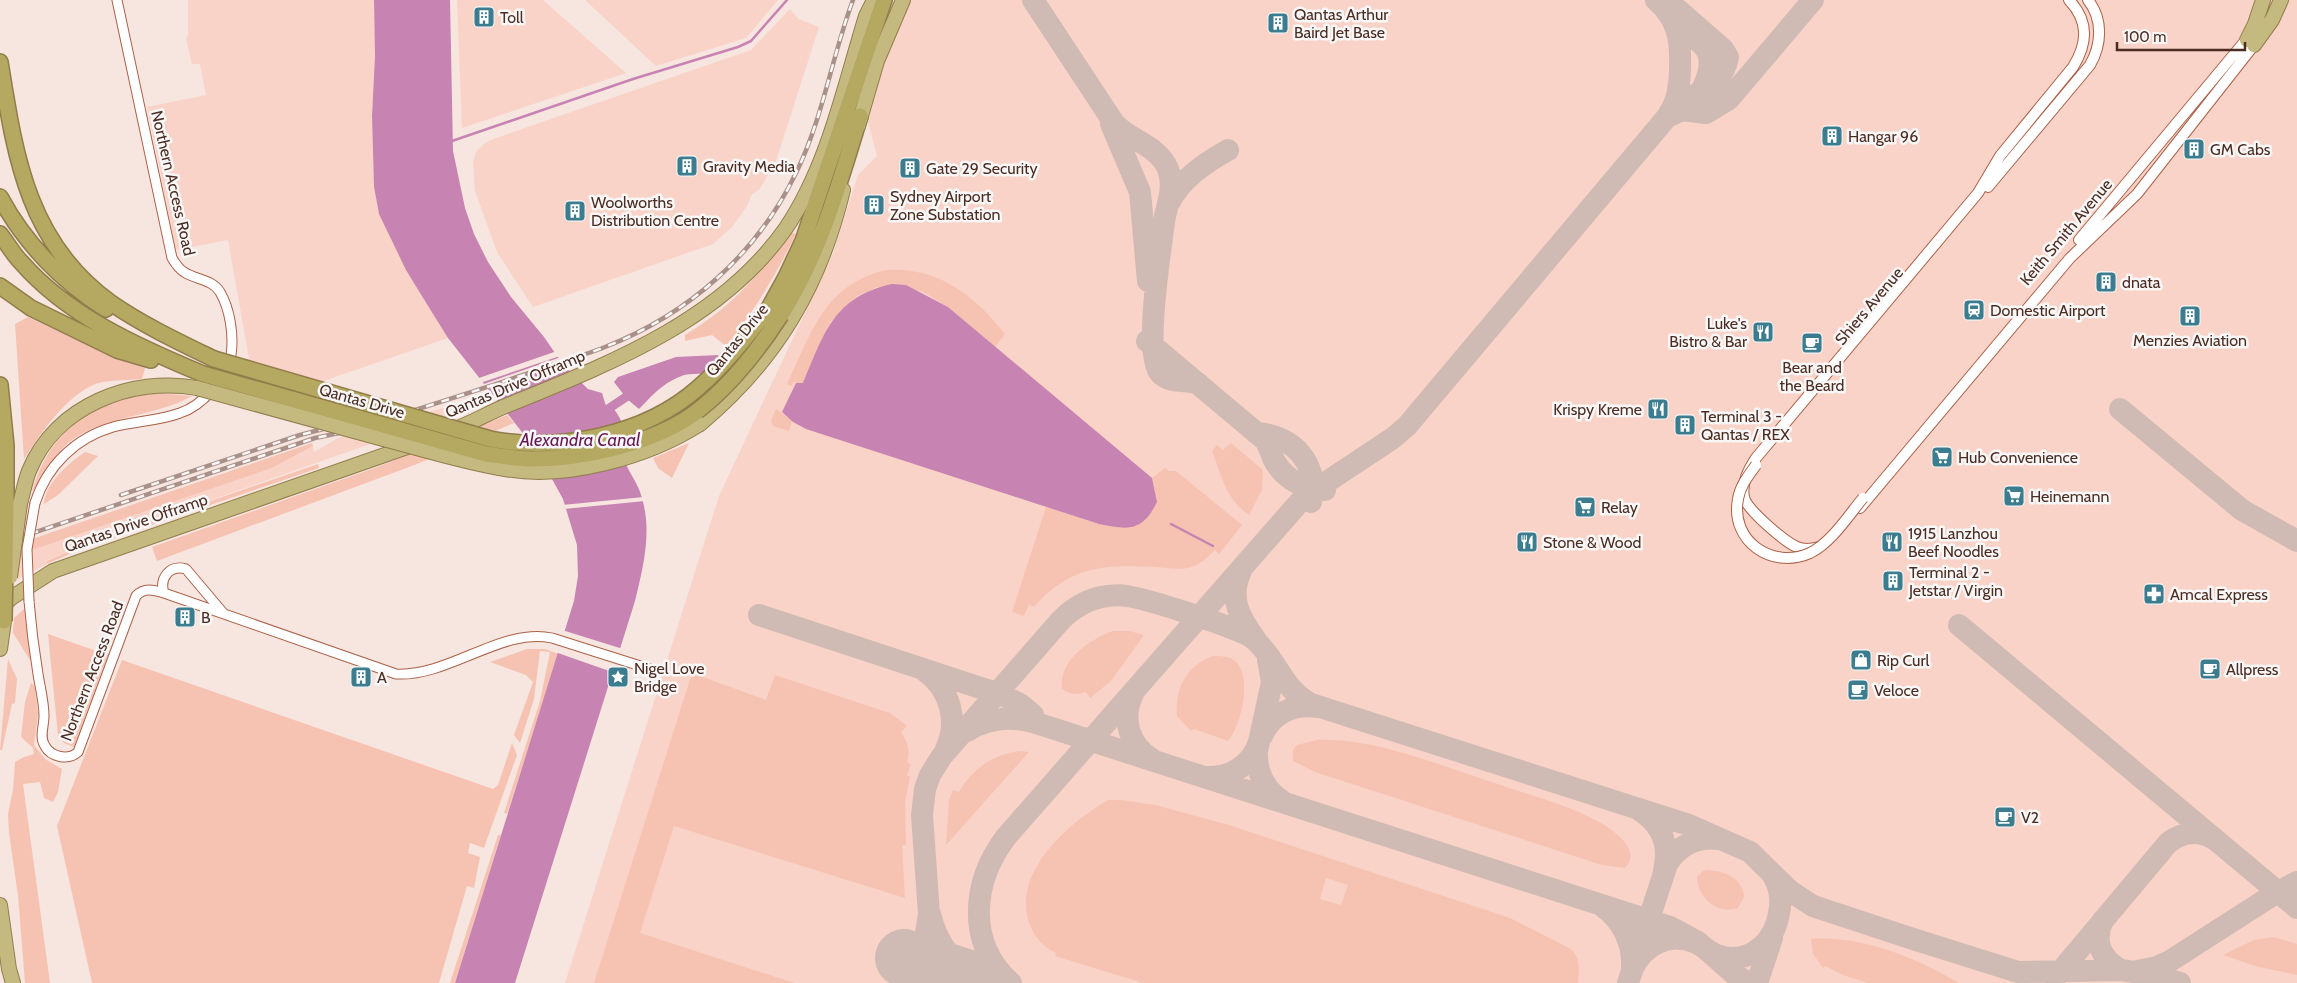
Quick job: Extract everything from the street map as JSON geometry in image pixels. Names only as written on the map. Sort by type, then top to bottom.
[{"type":"highway","name":"Qantas Drive Offramp","points":[[2,615],[11,598],[53,571],[395,452],[463,426],[498,409],[596,369],[652,341],[695,314],[730,288],[758,261],[786,228],[812,181],[825,147],[866,16],[874,0]]},
{"type":"highway","name":"Qantas Drive","points":[[214,359],[490,440],[511,443],[558,443],[594,437],[629,426],[674,405],[698,388],[735,351],[780,315],[786,277],[803,241],[884,0]]},
{"type":"highway","name":"Qantas Drive","points":[[203,374],[486,454],[531,459],[560,457],[609,449],[645,438],[676,424],[693,414],[741,369],[780,315],[808,268],[836,195],[877,61],[903,0]]},
{"type":"highway","points":[[2250,43],[2263,0]]},
{"type":"highway","points":[[2250,43],[2272,20],[2280,0]]},
{"type":"highway","points":[[0,62],[19,164],[30,201],[49,237],[80,275],[110,302],[158,332],[214,359]]},
{"type":"highway","points":[[0,197],[8,212],[32,245],[58,273],[96,303],[164,340],[214,359]]},
{"type":"highway","points":[[0,234],[21,262],[50,289],[88,318],[126,340],[203,374]]},
{"type":"highway","points":[[0,286],[31,308],[117,350],[203,374]]},
{"type":"highway","points":[[13,504],[40,450],[57,429],[79,411],[105,397],[134,389],[164,385],[197,388],[467,461],[506,469],[544,472],[592,466],[638,454],[684,434],[708,418],[757,370],[780,315]]},
{"type":"highway","points":[[0,385],[13,504],[0,649]]},
{"type":"highway","points":[[0,906],[9,969],[13,983]]},
{"type":"street","name":"Northern Access Road","points":[[117,0],[172,258],[184,272],[216,286],[230,322],[231,357],[213,387],[201,401],[181,413],[114,427],[80,442],[54,466],[39,492],[27,549],[32,637],[44,716],[42,734],[44,745],[52,754],[70,757],[78,752],[136,596],[139,592],[152,590],[396,674],[426,672],[523,638],[540,636],[650,669]]},
{"type":"street","name":"Shiers Avenue","points":[[1834,538],[1816,548],[1800,548],[1788,541],[1749,507],[1744,496],[1744,485],[1748,473],[1756,458],[1973,198],[2000,156],[2073,67],[2082,51],[2085,31],[2081,15],[2069,0]]},
{"type":"street","name":"Shiers Avenue","points":[[1793,558],[1776,558],[1767,555],[1752,544],[1745,535],[1737,508],[1739,494],[1748,475],[2090,64],[2098,48],[2099,32],[2096,13],[2088,0]]},
{"type":"street","name":"Keith Smith Avenue","points":[[1834,538],[2070,258],[2137,194],[2250,43],[2267,0]]},
{"type":"street","name":"Keith Smith Avenue","points":[[1793,558],[1818,548],[1835,532],[2143,164],[2267,23],[2274,0]]},
{"type":"street","points":[[164,593],[162,583],[167,573],[178,567],[186,569],[226,616]]},
{"type":"shaded area","points":[[188,0],[374,0],[375,56],[372,116],[374,187],[379,214],[448,338],[257,404],[228,240],[176,250],[147,107],[206,95],[200,64],[192,64],[186,39],[188,35]]},
{"type":"shaded area","points":[[457,0],[543,0],[626,73],[462,128]]},
{"type":"shaded area","points":[[585,0],[778,0],[746,38],[656,66]]},
{"type":"shaded area","points":[[909,0],[2297,0],[2297,983],[565,983],[719,496],[833,253],[858,175],[877,156],[867,118],[882,62]]},
{"type":"shaded area","points":[[790,9],[798,19],[819,27],[776,161],[759,190],[752,194],[747,206],[732,227],[713,244],[533,307],[497,252],[475,191],[473,162],[476,152],[493,139],[751,50]]},
{"type":"shaded area","points":[[789,232],[796,234],[780,264],[756,305],[726,346],[712,335],[685,341],[685,335],[716,314],[743,290]]},
{"type":"shaded area","points":[[886,270],[905,270],[923,273],[954,286],[981,307],[1005,334],[995,347],[948,307],[922,291],[877,287],[857,296],[830,322],[803,384],[794,382],[791,386],[787,384],[813,329],[834,299],[848,287],[865,277]]},
{"type":"shaded area","points":[[28,317],[90,346],[147,361],[142,379],[103,382],[91,386],[68,402],[48,425],[24,459],[15,324]]},
{"type":"shaded area","points":[[160,393],[192,396],[161,409],[113,421],[82,434],[62,449],[32,492],[40,469],[51,450],[79,420],[115,402]]},
{"type":"shaded area","points":[[447,407],[450,416],[80,546],[47,560],[47,564],[21,577],[0,595],[0,561],[272,468],[313,446],[314,452],[340,437]]},
{"type":"shaded area","points":[[776,409],[792,421],[789,431],[773,426],[771,421]]},
{"type":"shaded area","points":[[507,415],[514,423],[417,464],[157,561],[152,547],[380,466]]},
{"type":"shaded area","points":[[312,443],[313,446],[272,468],[0,561],[0,550]]},
{"type":"shaded area","points":[[689,443],[672,478],[658,468],[653,458]]},
{"type":"shaded area","points":[[1231,443],[1263,470],[1262,490],[1249,515],[1229,494],[1212,451],[1217,445],[1223,450]]},
{"type":"shaded area","points":[[85,452],[98,456],[58,495],[44,504],[45,496],[53,481],[65,468]]},
{"type":"shaded area","points":[[318,464],[319,468],[81,549],[47,564],[47,561],[80,546]]},
{"type":"shaded area","points":[[1165,468],[1169,471],[1176,471],[1242,525],[1219,554],[1215,550],[1200,563],[1185,568],[1120,566],[1089,570],[1061,583],[1034,607],[1029,604],[1024,616],[1012,612],[1046,507],[1099,524],[1131,528],[1157,502],[1152,478]]},
{"type":"shaded area","points":[[25,608],[32,659],[30,660],[13,633],[14,618]]},
{"type":"shaded area","points":[[1113,631],[1130,631],[1144,635],[1111,681],[1090,698],[1086,692],[1073,694],[1062,689],[1065,669],[1077,652],[1086,645]]},
{"type":"shaded area","points":[[48,634],[108,655],[74,747],[64,743],[58,736]]},
{"type":"shaded area","points":[[527,649],[545,649],[559,654],[507,814],[504,813],[540,701],[550,652],[540,651],[534,699],[520,743],[514,735],[533,682],[526,675],[490,662]]},
{"type":"shaded area","points":[[1213,656],[1233,659],[1240,668],[1243,678],[1244,689],[1241,713],[1233,734],[1228,741],[1194,729],[1191,731],[1177,716],[1178,696],[1184,679],[1196,666]]},
{"type":"shaded area","points":[[8,659],[17,679],[15,703],[12,704],[2,750],[0,750]]},
{"type":"shaded area","points":[[122,660],[493,789],[498,785],[512,743],[517,755],[484,848],[470,843],[468,853],[480,857],[474,888],[467,886],[439,983],[92,983],[57,826]]},
{"type":"shaded area","points":[[692,673],[766,700],[775,675],[890,713],[907,726],[901,732],[908,746],[907,762],[911,764],[907,775],[910,777],[905,802],[906,845],[902,845],[905,898],[674,826],[640,933],[794,983],[594,983]]},
{"type":"shaded area","points":[[31,683],[35,686],[38,714],[34,745],[45,759],[62,769],[58,792],[53,802],[44,798],[40,782],[23,784],[50,983],[25,983],[18,896],[9,833],[8,814],[13,790],[15,762],[34,754],[33,748],[21,737],[25,702]]},
{"type":"shaded area","points":[[1317,740],[1336,740],[1396,751],[1563,806],[1601,823],[1613,831],[1625,842],[1629,849],[1631,855],[1629,862],[1625,868],[1602,865],[1315,772],[1293,761],[1293,750],[1297,745]]},
{"type":"shaded area","points":[[1018,751],[1029,752],[946,845],[949,800],[953,790],[959,792],[970,776],[984,764],[999,756]]},
{"type":"shaded area","points":[[1108,800],[1155,805],[1229,825],[1510,918],[1571,949],[1578,961],[1578,983],[1143,983],[1055,956],[1056,953],[1046,947],[1035,935],[1028,919],[1026,900],[1030,882],[1038,865],[1049,849],[1063,834],[1093,809]],"holes":[[[1326,878],[1348,885],[1341,905],[1320,899]]]},
{"type":"shaded area","points":[[498,835],[501,835],[455,983],[450,983]]},
{"type":"shaded area","points":[[1708,870],[1726,874],[1740,885],[1744,897],[1738,908],[1730,910],[1716,907],[1705,898],[1698,885],[1697,877],[1703,871]]},
{"type":"shaded area","points":[[2274,937],[2297,944],[2297,975],[2255,966],[2223,955],[2254,940]]},
{"type":"shaded area","points":[[1811,939],[1850,941],[1888,950],[1925,965],[1959,983],[1868,983],[1843,975],[1825,966],[1823,968],[1813,954]]},
{"type":"water","name":"Alexandra Canal","points":[[374,0],[450,0],[453,151],[465,208],[474,234],[488,262],[511,297],[544,337],[564,366],[588,389],[602,393],[606,406],[612,407],[621,420],[625,461],[640,492],[646,519],[646,546],[635,601],[515,983],[455,983],[574,601],[578,576],[577,545],[563,499],[536,450],[448,338],[406,270],[379,214],[374,187],[372,116],[375,56]]},
{"type":"water","points":[[892,284],[906,285],[948,307],[1152,478],[1157,502],[1146,519],[1140,524],[1127,528],[1099,524],[806,429],[793,422],[782,412],[796,383],[803,383],[825,334],[843,308],[856,298],[872,290]]},
{"type":"water","points":[[719,355],[705,368],[700,368],[666,384],[639,409],[627,399],[614,382],[618,377],[676,357]]},
{"type":"pier","points":[[557,351],[560,356],[480,383],[476,379]]},
{"type":"pier","points":[[561,357],[565,362],[485,390],[481,385]]},
{"type":"pier","points":[[644,497],[645,501],[564,509],[562,505]]},
{"type":"pier","name":"Nigel Love Bridge","points":[[562,630],[623,649],[615,673],[555,652]]},
{"type":"waterway","points":[[452,141],[633,79],[738,47],[751,41],[787,0]]},
{"type":"waterway","points":[[685,370],[720,368]]},
{"type":"waterway","points":[[602,413],[635,391]]},
{"type":"waterway","points":[[1171,524],[1213,546]]},
{"type":"taxiway","points":[[1033,0],[1114,123],[1158,154],[1168,169],[1171,189],[1164,222],[1154,303],[1153,348],[1156,365],[1162,375],[1171,380],[1199,384]]},
{"type":"taxiway","points":[[1011,983],[996,967],[986,950],[979,912],[981,892],[986,873],[1006,837],[1304,497],[1393,438],[1407,426],[1667,117],[1676,100],[1680,70],[1680,50],[1674,23],[1670,15],[1656,0]]},
{"type":"taxiway","points":[[1667,117],[1682,110],[1706,113],[1729,99],[1813,0]]},
{"type":"taxiway","points":[[1669,2],[1723,49],[1728,57],[1724,69],[1713,84],[1680,103],[1672,110]]},
{"type":"taxiway","points":[[1690,34],[1705,48],[1709,58],[1709,70],[1700,93]]},
{"type":"taxiway","points":[[1111,124],[1140,192],[1148,281]]},
{"type":"taxiway","points":[[1169,203],[1180,186],[1194,172],[1228,150]]},
{"type":"taxiway","points":[[1147,341],[1265,440],[1275,462],[1284,474],[1290,479],[1310,488],[1325,490]]},
{"type":"taxiway","points":[[2120,409],[2242,510],[2297,541]]},
{"type":"taxiway","points":[[1256,433],[1281,439],[1301,454],[1311,475],[1313,488],[1311,502]]},
{"type":"taxiway","points":[[1241,571],[1237,581],[1236,599],[1241,616],[1256,640]]},
{"type":"taxiway","points":[[911,983],[925,939],[929,914],[922,815],[925,789],[930,775],[942,756],[1061,620],[1071,611],[1088,601],[1118,595],[1138,598],[1213,621],[1254,639],[1269,656],[1294,691],[1311,704],[1689,825],[1750,852],[1790,891],[1813,906],[2018,972],[2121,970],[2154,975],[2180,983]]},
{"type":"taxiway","points":[[759,615],[1002,695],[1020,704],[1033,715]]},
{"type":"taxiway","points":[[1959,625],[2297,908]]},
{"type":"taxiway","points":[[1268,659],[1272,682],[1257,751],[1257,759],[1262,779],[1270,791],[1282,801]]},
{"type":"taxiway","points":[[925,671],[941,687],[950,706],[952,728],[946,749]]},
{"type":"taxiway","points":[[1133,694],[1128,712],[1129,731],[1138,747],[1152,759]]},
{"type":"taxiway","points":[[1262,736],[1271,722],[1284,712],[1300,707],[1317,707]]},
{"type":"taxiway","points":[[967,731],[983,723],[999,719],[1033,722],[1670,927],[1698,942],[1734,974],[1748,983]]},
{"type":"taxiway","points":[[1207,777],[1224,775],[1239,768],[1251,757],[1259,742]]},
{"type":"taxiway","points":[[1641,811],[1654,823],[1663,837],[1666,853],[1664,870]]},
{"type":"taxiway","points":[[2055,978],[2168,843],[2179,836],[2197,833],[2214,839]]},
{"type":"taxiway","points":[[1628,983],[1667,864],[1677,852],[1689,843],[1704,839],[1720,839]]},
{"type":"taxiway","points":[[1633,968],[1651,947],[1667,940],[1685,939],[1700,945],[1714,954],[1727,958],[1746,956],[1762,947],[1773,931],[1779,915],[1779,891],[1772,874]]},
{"type":"taxiway","points":[[2137,971],[2157,967],[2170,961],[2276,893],[2297,882]]},
{"type":"taxiway","points":[[1602,906],[1615,918],[1625,932],[1631,948],[1632,966]]},
{"type":"taxiway","points":[[930,914],[938,936],[950,956],[966,972],[986,983]]},
{"type":"taxiway","points":[[2103,920],[2099,935],[2101,949],[2108,961],[2121,970]]},
{"type":"taxiway","points":[[1757,983],[1772,938]]},
{"type":"runway","points":[[904,958],[981,983]]},
{"type":"railway","points":[[0,544],[315,438],[349,431],[575,358],[636,333],[665,317],[692,299],[741,255],[762,230],[780,202],[796,173],[813,131],[853,0]]},
{"type":"railway","points":[[121,495],[300,435],[377,415]]},
{"type":"place","name":"Toll","points":[[484,17]]},
{"type":"place","name":"Qantas Arthur Baird Jet Base","points":[[1278,23]]},
{"type":"place","name":"Hangar 96","points":[[1832,136]]},
{"type":"place","name":"GM Cabs","points":[[2194,149]]},
{"type":"place","name":"Gravity Media","points":[[687,166]]},
{"type":"place","name":"Gate 29 Security","points":[[910,168]]},
{"type":"place","name":"Sydney Airport Zone Substation","points":[[874,205]]},
{"type":"place","name":"Woolworths Distribution Centre","points":[[575,211]]},
{"type":"place","name":"dnata","points":[[2106,282]]},
{"type":"place","name":"Domestic Airport","points":[[1974,310]]},
{"type":"place","name":"Menzies Aviation","points":[[2190,316]]},
{"type":"place","name":"Luke's Bistro & Bar","points":[[1763,332]]},
{"type":"place","name":"Bear and the Beard","points":[[1812,343]]},
{"type":"place","name":"Krispy Kreme","points":[[1658,409]]},
{"type":"place","name":"Terminal 3 - Qantas / REX","points":[[1685,425]]},
{"type":"place","name":"Hub Convenience","points":[[1942,457]]},
{"type":"place","name":"Heinemann","points":[[2014,496]]},
{"type":"place","name":"Relay","points":[[1585,507]]},
{"type":"place","name":"Stone & Wood","points":[[1527,542]]},
{"type":"place","name":"1915 Lanzhou Beef Noodles","points":[[1892,542]]},
{"type":"place","name":"Terminal 2 - Jetstar / Virgin","points":[[1893,581]]},
{"type":"place","name":"Amcal Express","points":[[2154,594]]},
{"type":"place","name":"B","points":[[185,617]]},
{"type":"place","name":"Rip Curl","points":[[1861,660]]},
{"type":"place","name":"Allpress","points":[[2210,669]]},
{"type":"place","name":"A","points":[[361,677]]},
{"type":"place","name":"Nigel Love Bridge","points":[[618,677]]},
{"type":"place","name":"Veloce","points":[[1858,690]]},
{"type":"place","name":"V2","points":[[2005,817]]}]
